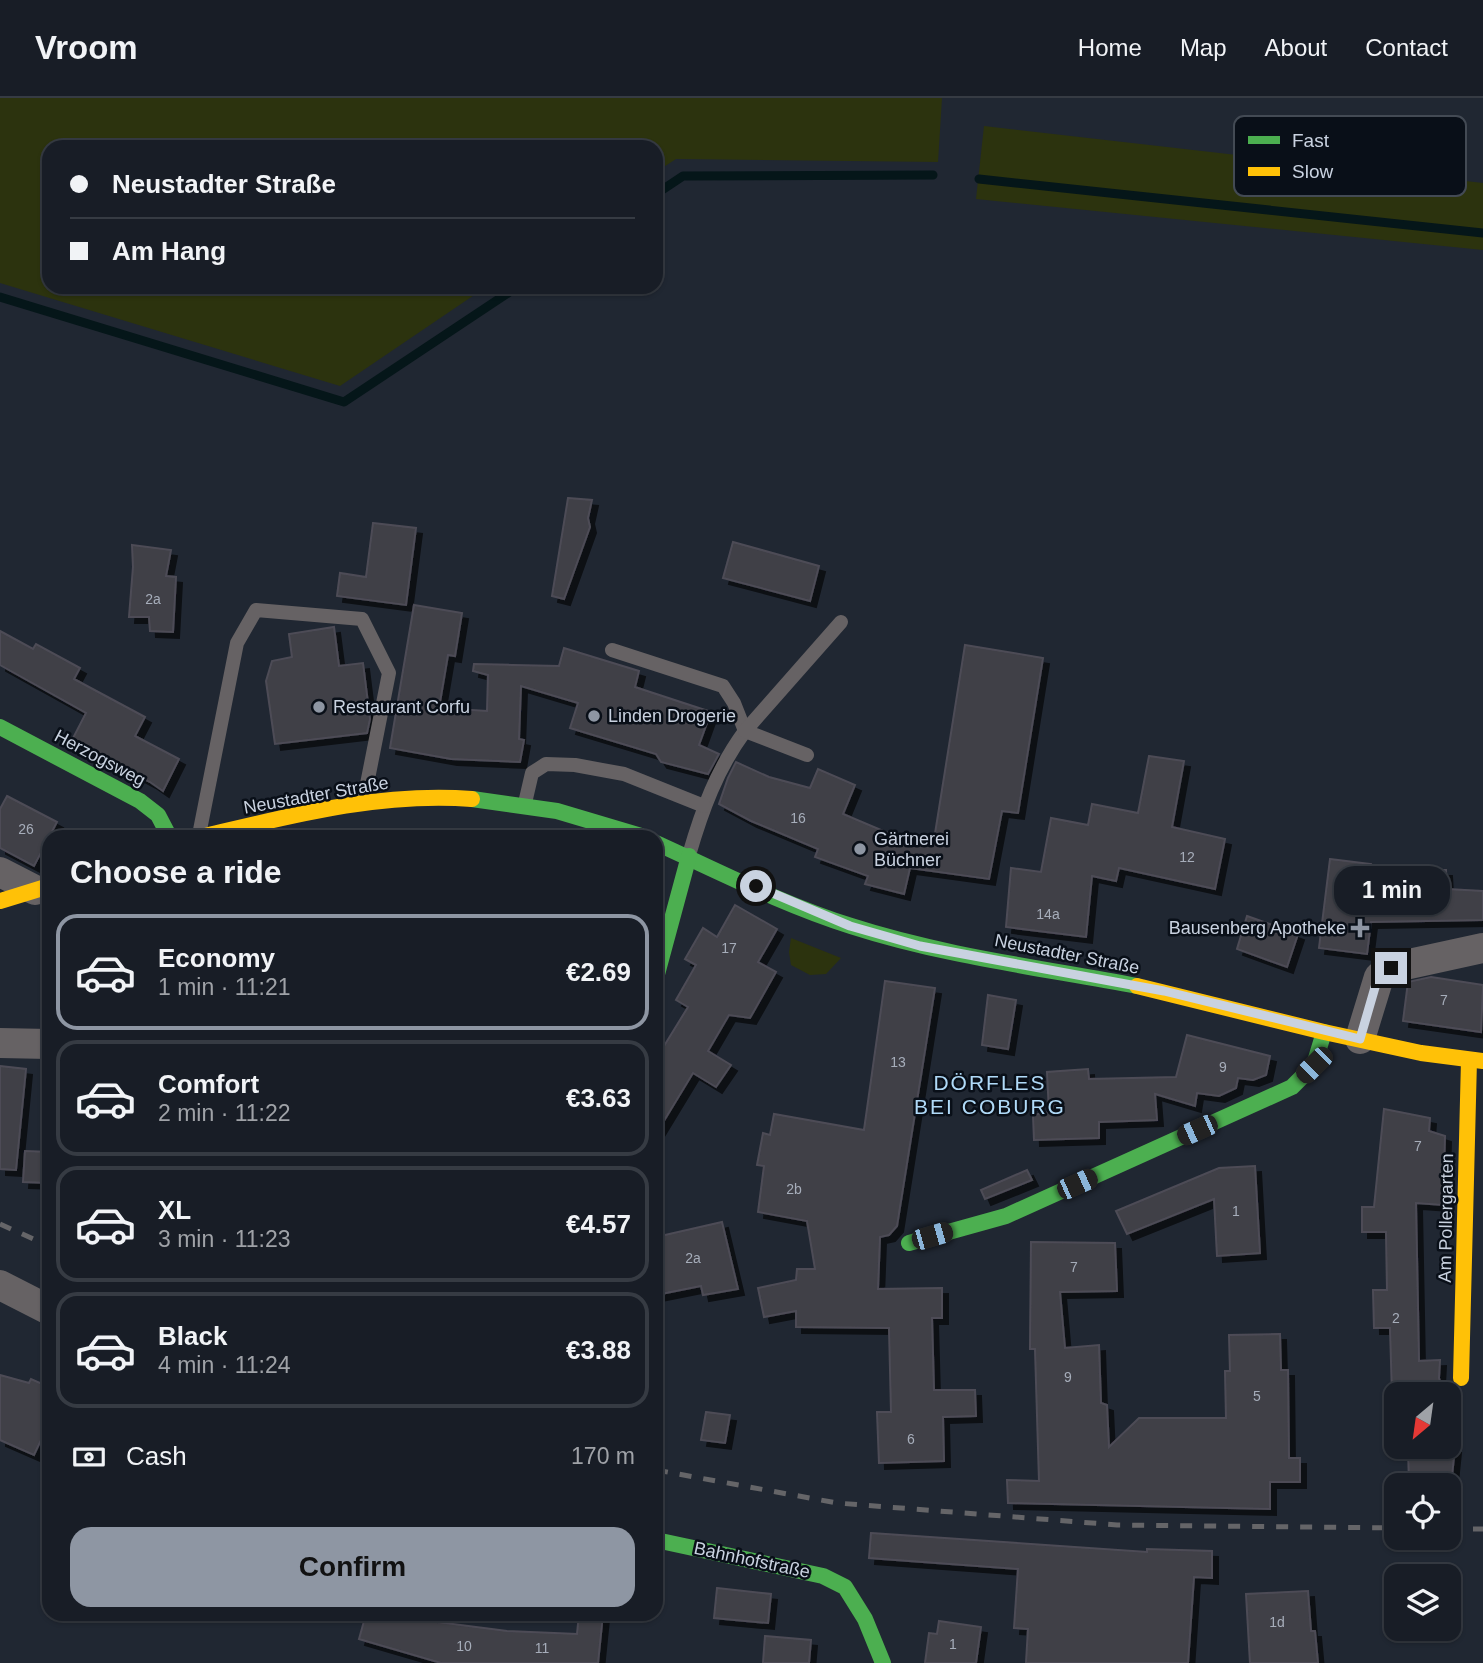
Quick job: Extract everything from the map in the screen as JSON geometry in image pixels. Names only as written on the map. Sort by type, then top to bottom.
[{"type":"street","name":"Herzogsweg","points":[[0,727],[141,801],[158,816],[166,830]]},
{"type":"street","name":"Neustadter Straße","points":[[234,830],[363,803],[409,798],[525,805],[626,830]]},
{"type":"street","name":"Neustadter Straße","points":[[663,846],[850,926],[908,943],[1164,991],[1324,1032],[1421,1053],[1476,1060]]},
{"type":"street","points":[[663,952],[689,856]]},
{"type":"street","points":[[1360,1039],[1378,977],[1391,968],[1483,948]]},
{"type":"street","points":[[909,1243],[1006,1216],[1292,1087],[1314,1065],[1324,1032]]},
{"type":"street","points":[[0,1042],[42,1044]]},
{"type":"street","name":"Am Pollergarten","points":[[1461,1378],[1476,1060]]},
{"type":"street","points":[[0,1284],[42,1306]]},
{"type":"street","name":"Bahnhofstraße","points":[[663,1542],[823,1576],[845,1587],[865,1619],[883,1663]]},
{"type":"lane","points":[[199,830],[237,643],[256,610],[362,619],[389,673],[363,803]]},
{"type":"lane","points":[[689,856],[704,806],[729,752],[744,731],[841,622]]},
{"type":"lane","points":[[612,650],[723,686],[734,703],[744,731],[807,755]]},
{"type":"lane","points":[[525,805],[532,773],[546,764],[575,765],[624,774],[704,806]]},
{"type":"green space","points":[[0,98],[942,98],[938,162],[676,159],[663,167],[663,140],[42,140],[42,294],[476,294],[340,386],[0,283]]},
{"type":"green space","points":[[984,126],[1234,155],[1234,196],[1466,196],[1466,181],[1483,183],[1483,250],[976,199]]},
{"type":"green space","points":[[791,938],[841,958],[826,974],[810,975],[791,965]]},
{"type":"building","points":[[568,498],[592,500],[588,518],[590,527],[564,599],[552,596]]},
{"type":"building","points":[[373,523],[416,528],[406,605],[337,596],[340,573],[366,577]]},
{"type":"building","points":[[733,542],[819,566],[810,601],[723,578]]},
{"type":"building","points":[[132,545],[171,550],[166,576],[176,577],[173,632],[150,631],[149,617],[129,617]]},
{"type":"building","points":[[414,605],[462,613],[455,656],[448,655],[439,708],[487,711],[488,675],[473,671],[474,664],[559,666],[564,648],[639,671],[635,687],[711,712],[699,745],[719,754],[708,774],[661,762],[656,754],[570,728],[578,703],[521,686],[519,739],[524,740],[520,762],[451,759],[390,748]]},
{"type":"building","name":"Restaurant Corfu","points":[[334,627],[339,666],[363,663],[370,719],[367,733],[275,744],[266,681],[272,661],[292,657],[289,634]]},
{"type":"building","points":[[0,631],[33,649],[36,644],[80,668],[74,679],[145,717],[135,736],[179,759],[163,791],[72,740],[86,713],[0,665]]},
{"type":"building","points":[[965,645],[1043,658],[1018,813],[1002,811],[989,879],[910,868],[904,894],[865,884],[868,876],[815,857],[818,849],[751,821],[719,804],[736,762],[769,777],[810,788],[818,769],[855,785],[843,814],[888,833],[934,840]]},
{"type":"building","points":[[1149,756],[1184,761],[1172,827],[1225,839],[1215,889],[1119,868],[1116,881],[1092,876],[1086,937],[1006,927],[1011,868],[1041,872],[1051,818],[1088,825],[1092,804],[1138,813]]},
{"type":"building","points":[[7,796],[57,822],[53,830],[42,830],[42,851],[34,866],[0,848],[0,809]]},
{"type":"building","points":[[1330,859],[1371,864],[1370,871],[1446,870],[1447,889],[1483,891],[1483,920],[1371,922],[1367,954],[1319,948]]},
{"type":"building","points":[[735,905],[777,929],[758,962],[776,972],[750,1018],[729,1015],[708,1051],[731,1065],[716,1087],[693,1073],[663,1122],[663,1048],[688,1007],[676,1000],[696,965],[685,959],[703,928],[717,937]]},
{"type":"building","points":[[1247,916],[1298,934],[1287,967],[1237,949]]},
{"type":"building","points":[[1431,977],[1483,985],[1481,1032],[1403,1021],[1408,982]]},
{"type":"building","points":[[885,981],[935,988],[897,1226],[889,1235],[880,1237],[878,1289],[942,1288],[942,1318],[932,1318],[934,1390],[975,1390],[976,1416],[943,1417],[944,1461],[879,1463],[877,1412],[891,1412],[889,1328],[796,1327],[796,1311],[764,1317],[758,1288],[796,1280],[797,1269],[815,1269],[807,1221],[758,1212],[764,1166],[757,1165],[763,1133],[770,1135],[774,1114],[864,1130]]},
{"type":"building","points":[[988,995],[1016,1000],[1008,1049],[982,1045]]},
{"type":"building","points":[[1187,1035],[1270,1056],[1266,1075],[1253,1080],[1238,1078],[1236,1088],[1219,1096],[1197,1093],[1195,1106],[1155,1094],[1157,1120],[1099,1122],[1099,1138],[1034,1140],[1033,1115],[1049,1112],[1047,1072],[1088,1069],[1089,1079],[1176,1077]]},
{"type":"building","points":[[0,1066],[26,1069],[16,1170],[0,1169]]},
{"type":"building","points":[[1384,1109],[1430,1118],[1429,1131],[1445,1136],[1443,1205],[1416,1203],[1419,1361],[1440,1360],[1440,1382],[1392,1382],[1390,1328],[1374,1328],[1373,1290],[1387,1290],[1386,1232],[1362,1232],[1362,1207],[1374,1207]]},
{"type":"building","points":[[25,1151],[42,1152],[42,1183],[23,1182]]},
{"type":"building","points":[[1255,1166],[1260,1253],[1217,1256],[1214,1199],[1127,1234],[1116,1211],[1219,1168]]},
{"type":"building","points":[[1027,1170],[1032,1180],[985,1199],[981,1190]]},
{"type":"building","points":[[722,1222],[738,1289],[703,1295],[701,1286],[663,1294],[663,1235]]},
{"type":"building","points":[[1031,1242],[1115,1243],[1117,1291],[1060,1292],[1065,1348],[1099,1345],[1101,1403],[1107,1405],[1109,1447],[1139,1418],[1226,1418],[1225,1371],[1230,1371],[1229,1335],[1280,1334],[1281,1370],[1288,1370],[1289,1458],[1300,1458],[1300,1482],[1270,1482],[1270,1509],[1008,1503],[1007,1480],[1039,1481],[1035,1349],[1030,1349]]},
{"type":"building","points":[[0,1375],[29,1383],[31,1379],[42,1384],[42,1438],[34,1455],[0,1440]]},
{"type":"building","points":[[706,1412],[730,1415],[725,1443],[701,1440]]},
{"type":"building","points":[[1408,1460],[1454,1460],[1452,1473],[1409,1473]]},
{"type":"building","points":[[871,1533],[1147,1552],[1147,1549],[1212,1551],[1212,1578],[1194,1577],[1188,1663],[1026,1663],[1028,1629],[1014,1628],[1018,1569],[869,1558]]},
{"type":"building","points":[[717,1588],[771,1594],[768,1623],[714,1618]]},
{"type":"building","points":[[1308,1591],[1311,1631],[1315,1631],[1318,1663],[1250,1663],[1246,1594]]},
{"type":"building","points":[[364,1621],[430,1621],[507,1631],[577,1634],[578,1621],[602,1621],[598,1663],[441,1663],[359,1639]]},
{"type":"building","points":[[939,1621],[981,1627],[976,1663],[925,1663],[929,1633],[937,1634]]},
{"type":"building","points":[[765,1636],[811,1640],[809,1663],[763,1663]]},
{"type":"waterway","points":[[663,189],[683,176],[933,175]]},
{"type":"waterway","points":[[979,179],[1483,233]]},
{"type":"waterway","points":[[0,297],[344,402],[506,294]]},
{"type":"railway","points":[[0,1224],[42,1243]]},
{"type":"railway","points":[[663,1471],[837,1503],[1117,1525],[1384,1528]]},
{"type":"railway","points":[[1461,1529],[1483,1529]]},
{"type":"traffic: fast","points":[[0,727],[140,801],[158,815],[166,830]]},
{"type":"traffic: fast","points":[[472,799],[557,811],[621,830]]},
{"type":"traffic: fast","points":[[663,846],[752,888],[851,926],[922,946],[1137,986]]},
{"type":"traffic: fast","points":[[663,952],[689,856]]},
{"type":"traffic: fast","points":[[909,1243],[1006,1216],[1292,1087],[1314,1065],[1324,1032]]},
{"type":"traffic: fast","points":[[663,1542],[823,1576],[845,1587],[865,1619],[883,1663]]},
{"type":"traffic: slow","points":[[231,830],[304,813],[371,802],[472,799]]},
{"type":"traffic: slow","points":[[0,901],[42,888]]},
{"type":"traffic: slow","points":[[1137,986],[1324,1032],[1421,1053],[1483,1061]]},
{"type":"traffic: slow","points":[[1461,1378],[1469,1060]]},
{"type":"place","name":"Restaurant Corfu","points":[[319,707]]},
{"type":"place","name":"Linden Drogerie","points":[[594,716]]},
{"type":"place","name":"Gärtnerei Büchner","points":[[860,849]]},
{"type":"place","name":"Bausenberg Apotheke","points":[[1360,928]]},
{"type":"district","name":"DÖRFLES BEI COBURG","points":[[990,1094]]},
{"type":"route","points":[[756,886],[850,926],[920,946],[1164,991],[1360,1039],[1378,977],[1391,968]]}]
